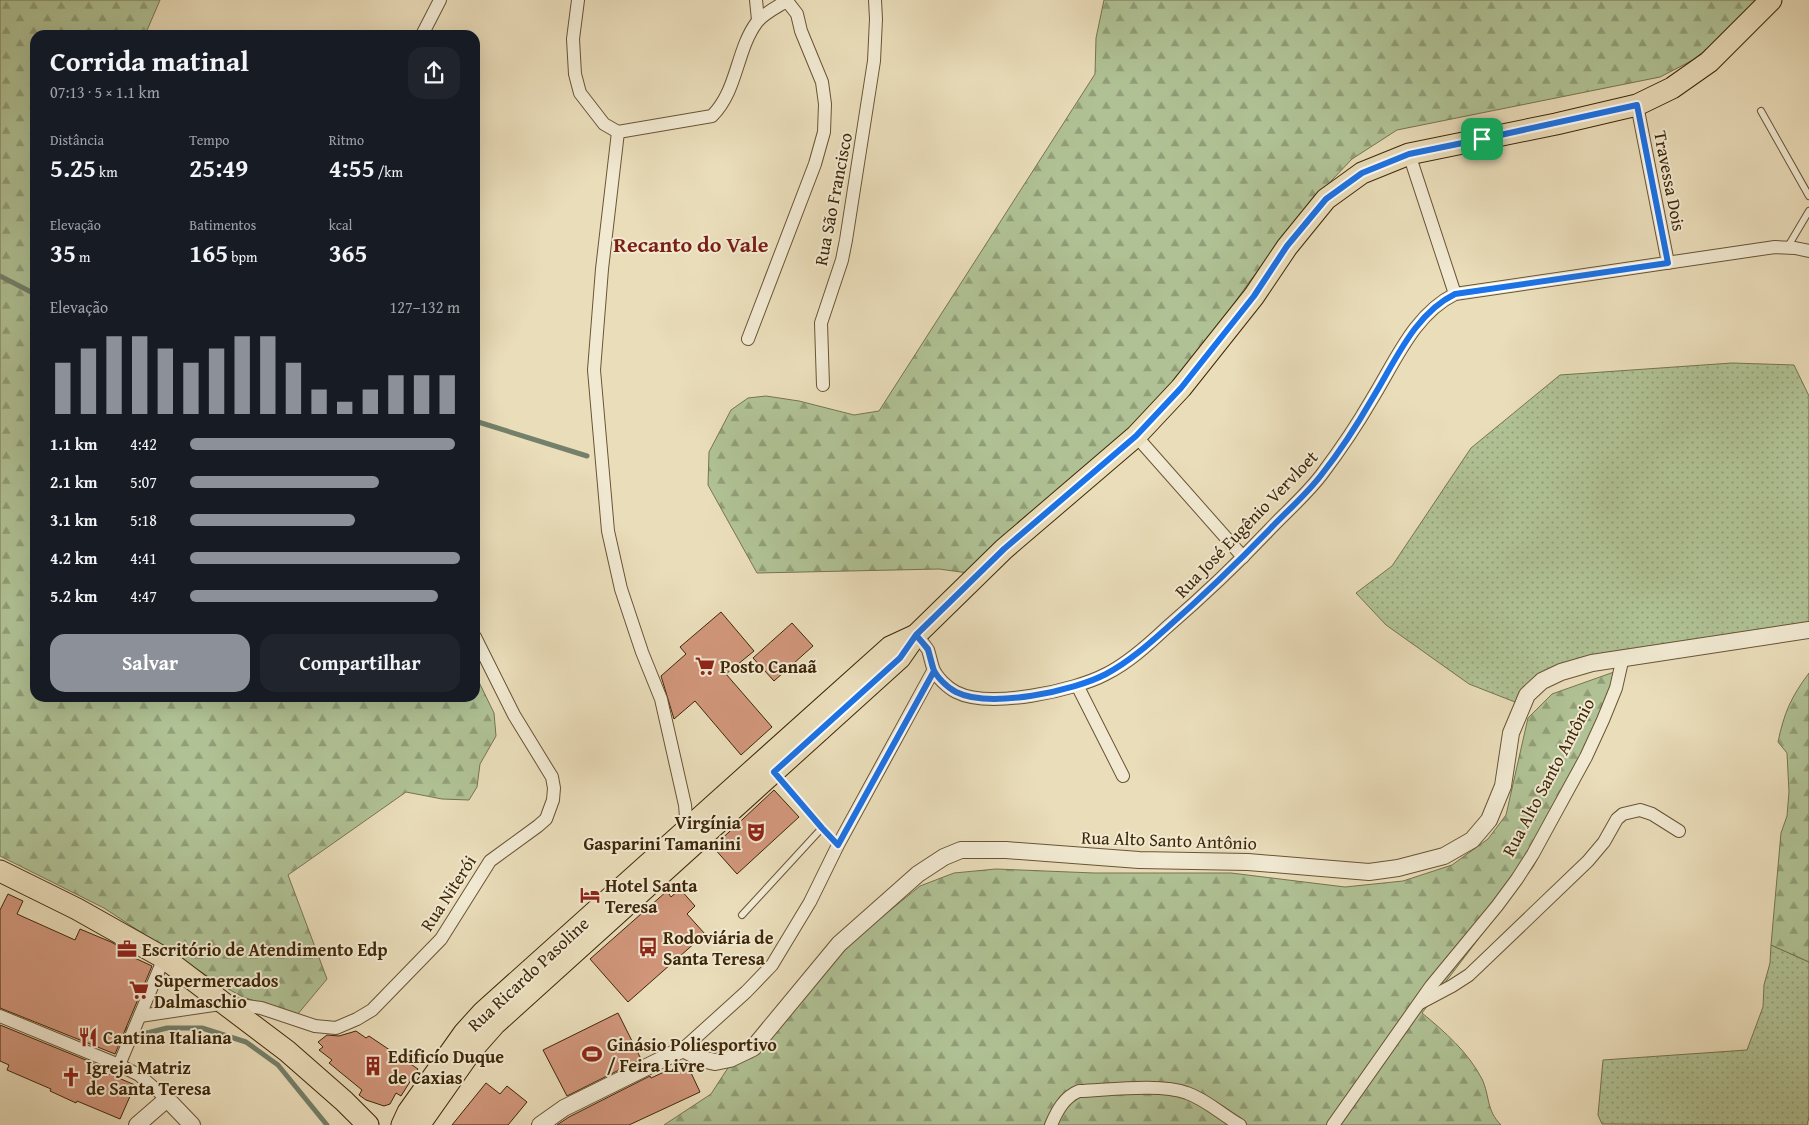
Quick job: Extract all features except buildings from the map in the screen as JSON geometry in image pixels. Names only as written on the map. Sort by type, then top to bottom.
[{"type":"main road","points":[[916,635],[1004,549],[1136,436],[1181,388],[1254,296],[1287,246],[1326,199],[1362,173],[1409,154],[1556,124],[1637,105],[1672,88],[1708,62],[1771,0]]},
{"type":"main road","name":"Rua Ricardo Pasoline","points":[[402,1125],[408,1112],[472,1023],[890,647],[916,635]]},
{"type":"main road","name":"Rua Ricardo Pasoline","points":[[417,1125],[422,1121],[472,1050],[495,1024],[900,658],[916,635]]},
{"type":"main road","points":[[0,871],[77,909],[164,958],[287,1051],[344,1100],[368,1125]]},
{"type":"street","points":[[425,30],[440,0]]},
{"type":"street","points":[[578,0],[573,39],[575,74],[580,93],[604,124],[618,132],[712,116],[726,97],[750,33],[758,20],[788,0],[797,14],[801,31],[822,82],[825,104],[824,132],[815,164],[748,339]]},
{"type":"street","points":[[756,0],[758,20]]},
{"type":"street","name":"Rua São Francisco","points":[[823,385],[821,323],[842,260],[846,240],[872,78],[876,19],[874,0]]},
{"type":"street","name":"Travessa Dois","points":[[1637,105],[1668,263]]},
{"type":"street","points":[[618,132],[602,269],[594,370],[608,531],[621,589],[642,652],[661,699],[685,805],[686,829]]},
{"type":"street","points":[[1409,154],[1455,294]]},
{"type":"street","name":"Rua José Eugênio Vervloet","points":[[916,635],[928,649],[934,671],[955,692],[985,700],[1048,694],[1078,687],[1107,674],[1145,648],[1243,557],[1321,476],[1354,430],[1412,333],[1436,306],[1455,294],[1774,247],[1809,251]]},
{"type":"street","points":[[1136,436],[1243,557]]},
{"type":"street","name":"Rua Alto Santo Antônio","points":[[683,1049],[702,1059],[715,1062],[730,1059],[753,1048],[840,944],[918,874],[944,857],[961,850],[1006,850],[1139,860],[1248,862],[1369,872],[1398,868],[1444,856],[1472,840],[1489,820],[1503,786],[1511,733],[1527,695],[1542,681],[1561,672],[1623,657],[1809,630]]},
{"type":"street","name":"Rua Niterói","points":[[135,1027],[227,1004],[261,1008],[315,1026],[336,1028],[372,1010],[441,939],[490,861],[546,819],[553,800],[554,788],[552,777],[514,715],[480,647]]},
{"type":"street","name":"Rua Alto Santo Antônio","points":[[1333,1125],[1418,1004],[1517,879],[1533,854],[1604,720],[1616,688],[1623,657]]},
{"type":"street","points":[[540,1125],[564,1108],[683,1049],[746,992],[772,965],[810,902],[838,845],[934,671]]},
{"type":"street","points":[[1078,687],[1123,776]]},
{"type":"street","points":[[1418,1004],[1469,975],[1492,954],[1588,861],[1604,842],[1616,819],[1623,814],[1640,810],[1657,817],[1679,831]]},
{"type":"street","points":[[119,1065],[164,958]]},
{"type":"street","points":[[0,1016],[119,1065],[138,1075],[168,1099],[192,1125]]},
{"type":"street","points":[[1051,1125],[1058,1110],[1073,1093],[1142,1088],[1185,1092],[1208,1103],[1240,1125]]},
{"type":"street","points":[[137,1125],[168,1099]]},
{"type":"lane","points":[[1761,111],[1809,196]]},
{"type":"lane","points":[[1787,248],[1809,211]]},
{"type":"lane","points":[[774,772],[838,845]]},
{"type":"lane","points":[[742,915],[822,828]]},
{"type":"green space","points":[[0,0],[160,0],[147,30],[30,30],[30,702],[480,702],[480,684],[494,713],[496,736],[480,764],[477,787],[469,800],[442,799],[406,792],[288,875],[327,979],[297,1015],[243,997],[221,985],[104,908],[0,856]]},
{"type":"green space","points":[[1104,0],[1757,0],[1722,37],[1693,60],[1660,77],[1397,130],[1352,159],[1332,180],[1249,282],[1188,370],[1156,410],[968,573],[939,569],[757,573],[708,485],[709,452],[731,410],[748,398],[766,396],[799,401],[854,415],[879,411],[1095,74],[1096,38]]},
{"type":"green space","points":[[1732,363],[1794,365],[1809,396],[1809,626],[1538,676],[1515,702],[1469,684],[1386,625],[1356,593],[1392,566],[1471,448],[1560,375]]},
{"type":"green space","points":[[1614,672],[1593,754],[1533,867],[1422,1013],[1447,1035],[1470,1060],[1482,1079],[1493,1114],[1501,1125],[664,1125],[711,1094],[735,1057],[840,951],[920,886],[954,873],[996,869],[1094,873],[1231,873],[1345,887],[1403,881],[1452,865],[1488,839],[1506,815],[1528,718],[1552,694]]},
{"type":"green space","points":[[1809,673],[1809,962],[1771,945],[1781,833],[1787,816],[1789,792],[1787,753],[1778,742],[1789,706]]},
{"type":"green space","points":[[1771,945],[1809,962],[1809,1117],[1807,1125],[1602,1124],[1598,1115],[1603,1060],[1747,1050],[1763,1007],[1764,985],[1770,963]]},
{"type":"waterway","points":[[0,276],[30,291]]},
{"type":"waterway","points":[[480,423],[587,456]]},
{"type":"waterway","points":[[121,1025],[128,1030],[143,1034],[167,1028],[202,1028],[246,1042],[278,1065],[327,1125]]},
{"type":"place","name":"Posto Canaã","points":[[705,666]]},
{"type":"place","name":"Virgínia Gasparini Tamanini","points":[[756,832]]},
{"type":"place","name":"Hotel Santa Teresa","points":[[590,895]]},
{"type":"place","name":"Rodoviária de Santa Teresa","points":[[648,947]]},
{"type":"place","name":"Escritório de Atendimento Edp","points":[[127,949]]},
{"type":"place","name":"Supermercados Dalmaschio","points":[[139,990]]},
{"type":"place","name":"Cantina Italiana","points":[[88,1037]]},
{"type":"place","name":"Ginásio Poliesportivo / Feira Livre","points":[[592,1054]]},
{"type":"place","name":"Edificío Duque de Caxias","points":[[373,1066]]},
{"type":"place","name":"Igreja Matriz de Santa Teresa","points":[[71,1077]]},
{"type":"district","name":"Recanto do Vale","points":[[691,244]]},
{"type":"route","points":[[1482,139],[1409,154],[1362,173],[1326,199],[1287,246],[1254,296],[1181,388],[1136,436],[1004,549],[916,635],[928,649],[934,671],[838,845],[774,772],[900,658],[916,635],[928,649],[934,671],[945,684],[955,692],[985,700],[1048,694],[1078,687],[1107,674],[1145,648],[1189,609],[1243,557],[1321,476],[1354,430],[1412,333],[1424,317],[1444,299],[1455,294],[1668,263],[1637,105],[1482,139]]}]
